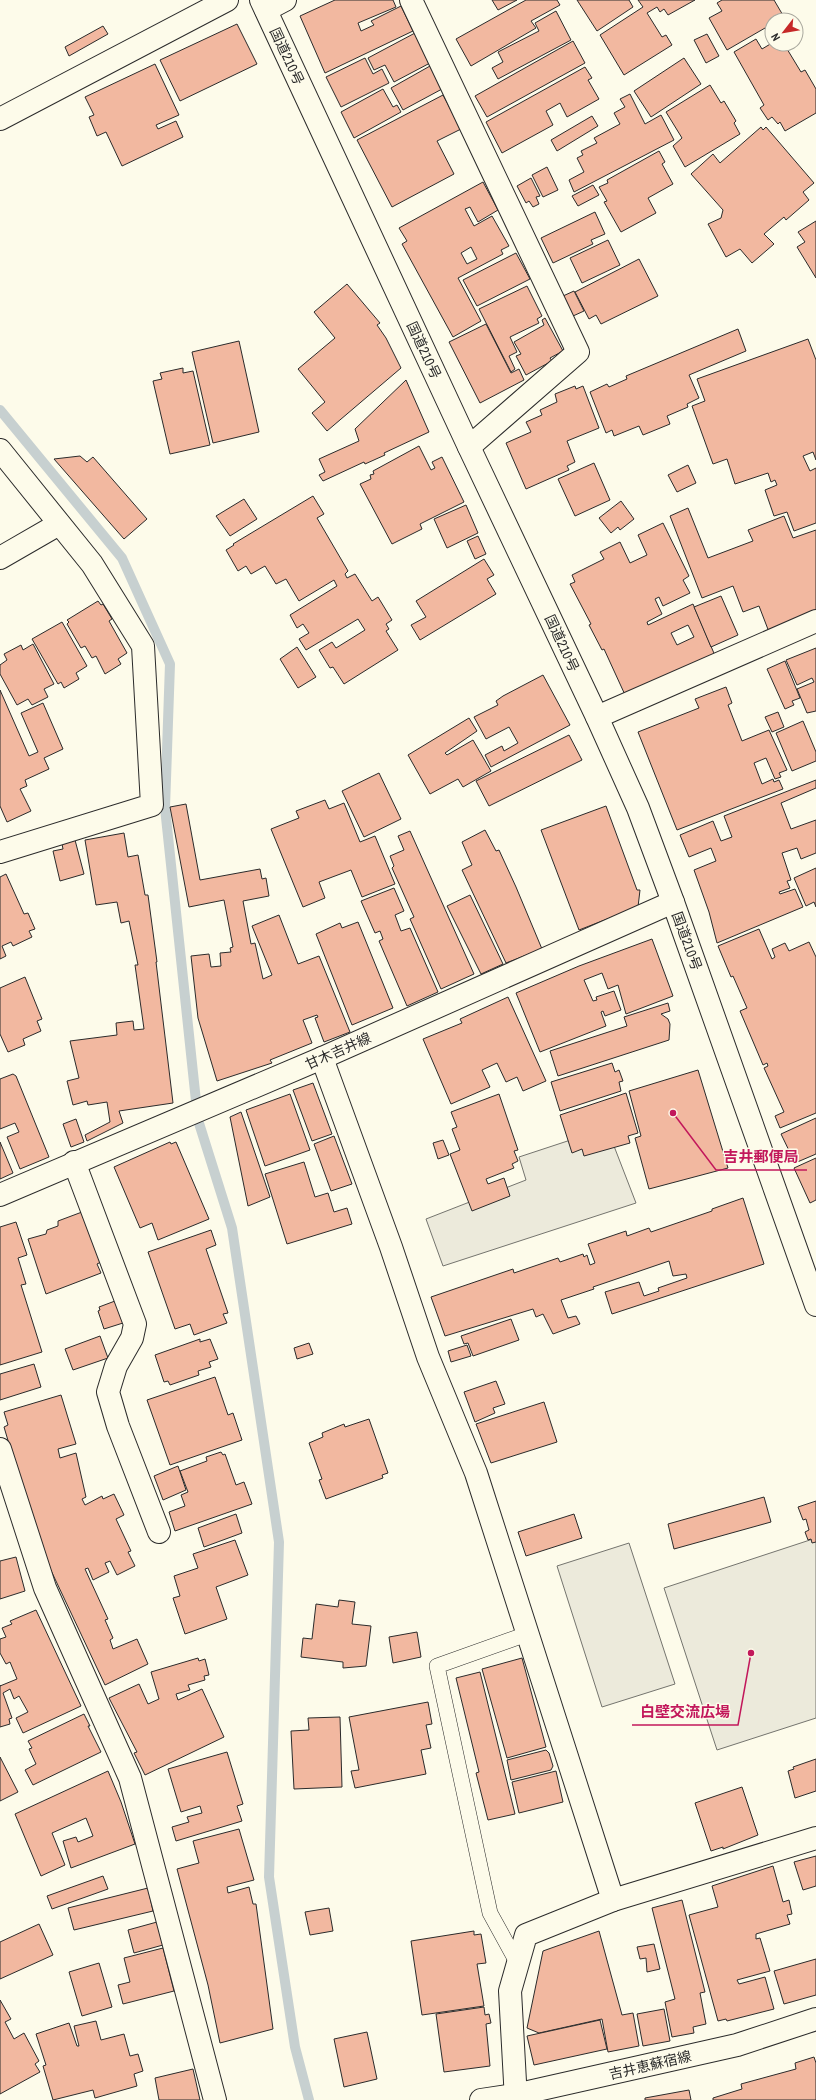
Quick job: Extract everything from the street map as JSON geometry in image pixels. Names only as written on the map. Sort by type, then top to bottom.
[{"type":"main road","points":[[0,119],[227,0]]},
{"type":"main road","points":[[411,0],[578,352],[469,447]]},
{"type":"main road","name":"国道210号","points":[[271,3],[469,447],[597,717],[638,808],[673,902],[816,1305]]},
{"type":"main road","points":[[0,450],[92,564],[143,646],[152,804],[0,852]]},
{"type":"main road","points":[[0,558],[59,524]]},
{"type":"main road","points":[[597,717],[816,621]]},
{"type":"main road","name":"甘木吉井線","points":[[0,1195],[182,1116],[322,1058],[673,902]]},
{"type":"main road","points":[[322,1058],[388,1240],[428,1357],[476,1472],[612,1900]]},
{"type":"main road","points":[[74,1162],[135,1324],[132,1338],[116,1366],[108,1392],[118,1426],[159,1532]]},
{"type":"main road","points":[[0,1449],[45,1588],[130,1778],[215,2100]]},
{"type":"main road","points":[[516,2097],[510,1991],[526,1936],[612,1900],[816,1838]]},
{"type":"main road","name":"吉井恵蘇宿線","points":[[481,2100],[516,2097],[737,2045],[816,2019]]},
{"type":"lane","points":[[518,1964],[490,1913],[438,1666],[527,1634]]},
{"type":"shaded area","points":[[607,1128],[636,1203],[443,1266],[426,1219],[526,1180],[519,1157]]},
{"type":"shaded area","points":[[816,1538],[816,1718],[717,1750],[664,1588]]},
{"type":"shaded area","points":[[629,1543],[675,1684],[602,1707],[557,1566]]},
{"type":"building","points":[[335,0],[393,0],[396,7],[358,23],[361,31],[374,25],[371,21],[401,6],[413,31],[325,73],[300,16]]},
{"type":"building","points":[[492,0],[517,0],[498,10]]},
{"type":"building","points":[[526,0],[557,0],[560,5],[531,21],[536,28],[471,66],[456,39]]},
{"type":"building","points":[[577,0],[629,0],[633,7],[597,31]]},
{"type":"building","points":[[638,0],[695,0],[668,15],[664,9],[660,12],[657,7],[647,13],[662,37],[666,35],[672,45],[624,75],[600,35],[643,7]]},
{"type":"building","points":[[722,0],[774,0],[781,12],[764,12],[764,29],[727,50],[709,18],[722,11],[717,3]]},
{"type":"building","points":[[556,11],[571,40],[498,79],[492,68],[503,62],[498,52],[539,31],[535,23]]},
{"type":"building","points":[[237,24],[257,64],[180,101],[160,60]]},
{"type":"building","points":[[103,26],[108,34],[69,56],[65,47]]},
{"type":"building","points":[[415,33],[430,63],[394,82],[385,65],[374,70],[368,58]]},
{"type":"building","points":[[707,34],[719,56],[706,63],[694,40]]},
{"type":"building","points":[[756,39],[762,49],[764,48],[764,52],[789,52],[801,72],[805,70],[816,89],[816,113],[785,131],[780,122],[778,124],[772,117],[768,120],[760,108],[764,105],[734,52]]},
{"type":"building","points":[[573,41],[585,63],[487,117],[475,96]]},
{"type":"building","points":[[365,58],[373,74],[382,69],[389,83],[341,107],[326,77]]},
{"type":"building","points":[[684,58],[701,84],[651,117],[634,91]]},
{"type":"building","points":[[155,64],[179,115],[156,125],[158,129],[176,121],[183,137],[122,166],[106,132],[97,136],[89,117],[94,115],[85,97]]},
{"type":"building","points":[[430,66],[442,89],[403,110],[391,88]]},
{"type":"building","points":[[585,67],[592,78],[588,80],[599,99],[567,117],[560,103],[546,111],[553,125],[502,153],[486,122]]},
{"type":"building","points":[[710,85],[721,103],[724,101],[736,121],[734,123],[740,134],[685,167],[673,146],[682,138],[666,112]]},
{"type":"building","points":[[383,89],[393,107],[397,105],[401,112],[354,138],[341,112]]},
{"type":"building","points":[[630,94],[645,124],[661,115],[674,140],[574,192],[569,180],[584,172],[577,158],[583,155],[581,151],[597,143],[594,138],[620,124],[614,113],[625,107],[620,99]]},
{"type":"building","points":[[443,95],[461,129],[437,141],[454,174],[392,207],[357,140]]},
{"type":"building","points":[[592,116],[598,126],[557,151],[551,140]]},
{"type":"building","points":[[761,127],[763,130],[766,127],[814,183],[803,192],[809,200],[786,220],[784,217],[764,234],[774,244],[752,263],[740,249],[726,257],[708,224],[721,218],[723,210],[691,174],[713,154],[720,163]]},
{"type":"building","points":[[659,151],[665,162],[662,164],[673,184],[648,198],[656,213],[621,232],[604,202],[607,201],[599,187],[608,183],[607,180]]},
{"type":"building","points":[[547,167],[558,190],[543,197],[532,175]]},
{"type":"building","points":[[531,178],[540,196],[536,197],[539,204],[533,207],[529,201],[526,203],[517,186]]},
{"type":"building","points":[[483,182],[498,210],[478,222],[470,207],[465,209],[474,226],[492,216],[509,246],[501,250],[503,254],[458,278],[481,321],[453,337],[402,244],[407,241],[399,228]],"holes":[[[471,247],[477,259],[467,264],[461,253]]]},
{"type":"building","points":[[593,185],[599,195],[578,206],[572,196]]},
{"type":"building","points":[[595,212],[605,234],[591,240],[593,244],[553,263],[541,238]]},
{"type":"building","points":[[816,221],[816,278],[797,247],[805,242],[798,232]]},
{"type":"building","points":[[608,240],[620,265],[582,283],[570,258]]},
{"type":"building","points":[[516,253],[530,279],[477,306],[463,280]]},
{"type":"building","points":[[639,259],[658,296],[601,324],[596,315],[589,319],[575,292]]},
{"type":"building","points":[[347,284],[380,323],[377,325],[386,338],[401,368],[327,431],[312,413],[325,402],[298,369],[335,338],[314,312]]},
{"type":"building","points":[[527,286],[542,316],[537,319],[539,323],[510,337],[517,352],[509,356],[515,369],[511,372],[479,309]]},
{"type":"building","points":[[574,291],[584,311],[573,316],[563,296]]},
{"type":"building","points":[[545,318],[563,351],[550,358],[552,361],[526,375],[516,356],[521,354],[514,342],[544,325],[542,320]]},
{"type":"building","points":[[486,324],[511,373],[519,369],[524,380],[480,403],[449,342]]},
{"type":"building","points":[[738,329],[746,351],[689,375],[699,398],[687,404],[688,407],[667,416],[670,424],[643,435],[639,426],[614,436],[612,430],[606,433],[590,392],[607,384],[609,387],[627,379],[626,376]]},
{"type":"building","points":[[808,339],[816,360],[816,460],[813,452],[803,456],[810,471],[816,468],[816,523],[794,531],[787,512],[774,516],[765,490],[777,485],[775,480],[771,482],[768,473],[735,484],[727,459],[713,464],[692,406],[705,401],[697,379]]},
{"type":"building","points":[[239,341],[259,432],[213,443],[192,352]]},
{"type":"building","points":[[183,368],[183,373],[193,371],[210,445],[170,454],[153,381],[162,379],[160,373]]},
{"type":"building","points":[[406,380],[429,432],[384,453],[385,455],[365,464],[364,462],[323,481],[319,475],[325,472],[319,459],[359,441],[355,429]]},
{"type":"building","points":[[575,386],[576,389],[583,386],[599,428],[567,441],[575,462],[567,466],[569,470],[526,489],[506,443],[531,432],[526,422],[542,415],[540,410],[557,402],[555,394]]},
{"type":"building","points":[[419,446],[431,470],[435,468],[432,462],[442,457],[464,502],[420,524],[422,529],[392,544],[360,484],[371,479],[370,475],[374,474],[373,471]]},
{"type":"building","points":[[80,456],[87,462],[93,457],[147,519],[124,539],[54,459]]},
{"type":"building","points":[[594,463],[610,500],[575,516],[558,479]]},
{"type":"building","points":[[688,465],[696,483],[677,492],[668,475]]},
{"type":"building","points":[[313,496],[324,514],[317,518],[348,571],[345,574],[347,578],[355,574],[372,601],[378,597],[392,620],[386,624],[389,629],[386,631],[398,650],[344,684],[333,667],[330,668],[319,650],[332,642],[336,648],[365,630],[358,619],[306,650],[299,639],[309,633],[303,624],[297,628],[290,615],[337,586],[334,580],[299,601],[286,579],[276,584],[265,566],[251,574],[246,566],[238,571],[226,550],[234,545],[233,544]]},
{"type":"building","points":[[244,499],[257,519],[230,536],[216,516]]},
{"type":"building","points":[[621,501],[634,519],[620,530],[618,527],[611,533],[599,518]]},
{"type":"building","points":[[466,505],[478,533],[447,548],[434,519]]},
{"type":"building","points":[[688,508],[708,558],[753,541],[748,530],[784,516],[793,538],[816,530],[816,616],[769,632],[759,606],[743,612],[733,586],[702,598],[670,516]]},
{"type":"building","points":[[663,523],[689,576],[683,580],[690,593],[663,606],[659,597],[655,599],[662,614],[647,622],[648,625],[693,604],[716,658],[626,697],[604,649],[602,650],[589,625],[591,624],[570,584],[575,582],[572,575],[604,559],[600,552],[620,542],[630,563],[647,555],[638,535]],"holes":[[[688,625],[694,637],[677,645],[671,633]]]},
{"type":"building","points":[[478,536],[486,554],[475,559],[467,541]]},
{"type":"building","points":[[484,559],[494,575],[487,579],[496,594],[420,640],[411,625],[426,617],[416,601]]},
{"type":"building","points":[[721,596],[738,635],[711,647],[694,607]]},
{"type":"building","points":[[98,601],[101,605],[103,604],[112,619],[109,621],[127,653],[118,659],[121,664],[105,674],[96,656],[92,658],[85,646],[81,648],[67,624],[69,622],[67,620]]},
{"type":"building","points":[[62,622],[87,666],[76,673],[79,679],[64,688],[61,682],[58,684],[32,639]]},
{"type":"building","points":[[33,644],[54,684],[44,689],[48,697],[32,705],[28,699],[17,705],[0,674],[0,665],[7,660],[4,654],[21,645],[23,650]]},
{"type":"building","points":[[297,647],[316,677],[298,688],[280,659]]},
{"type":"building","points":[[816,648],[816,711],[807,713],[797,689],[814,682],[812,678],[797,685],[786,660]]},
{"type":"building","points":[[785,661],[800,698],[792,701],[794,705],[785,709],[767,669]]},
{"type":"building","points":[[543,675],[570,725],[491,767],[485,755],[502,746],[504,751],[518,743],[509,727],[486,739],[474,717],[498,705],[496,701],[503,696]]},
{"type":"building","points":[[726,687],[732,703],[728,705],[742,741],[769,730],[787,770],[779,773],[781,777],[775,779],[766,758],[754,763],[762,784],[773,779],[774,782],[779,780],[783,789],[677,830],[638,732],[699,708],[695,699]]},
{"type":"building","points":[[0,690],[29,756],[38,752],[21,713],[43,703],[63,749],[44,758],[49,769],[25,780],[27,786],[20,789],[31,811],[7,822],[0,806]]},
{"type":"building","points":[[778,712],[784,727],[772,732],[765,717]]},
{"type":"building","points":[[469,718],[477,731],[445,753],[447,755],[473,740],[491,771],[463,787],[458,779],[430,794],[408,755]]},
{"type":"building","points":[[803,721],[816,752],[816,761],[792,771],[776,733]]},
{"type":"building","points":[[569,735],[582,760],[489,806],[476,781]]},
{"type":"building","points":[[379,773],[401,819],[364,837],[342,791]]},
{"type":"building","points":[[816,780],[816,788],[781,803],[791,829],[816,820],[816,853],[801,859],[797,848],[782,853],[791,880],[787,881],[790,888],[779,892],[780,894],[795,889],[803,907],[717,943],[709,912],[694,870],[716,861],[711,848],[689,857],[680,835],[713,821],[721,841],[732,837],[724,816]]},
{"type":"building","points":[[325,800],[329,809],[344,803],[360,842],[375,836],[395,884],[362,897],[351,870],[319,882],[325,898],[303,907],[271,829],[299,818],[296,811]]},
{"type":"building","points":[[186,804],[200,880],[260,869],[262,879],[266,878],[269,896],[243,901],[251,944],[255,943],[263,979],[272,975],[252,926],[279,915],[298,964],[319,956],[350,1032],[324,1042],[315,1018],[318,1017],[317,1015],[303,1020],[312,1043],[270,1060],[272,1063],[217,1081],[198,1018],[191,956],[209,954],[211,967],[221,966],[220,953],[231,952],[230,948],[233,947],[224,900],[189,907],[170,807]]},
{"type":"building","points":[[606,806],[637,890],[640,890],[638,907],[579,930],[541,830]]},
{"type":"building","points":[[485,830],[496,851],[499,850],[542,949],[506,963],[462,870],[472,865],[462,842]]},
{"type":"building","points":[[410,831],[474,974],[441,989],[410,919],[414,917],[392,868],[394,866],[390,856],[404,850],[398,836]]},
{"type":"building","points":[[124,833],[128,857],[138,855],[145,895],[148,895],[173,1103],[119,1111],[123,1123],[87,1141],[85,1135],[110,1122],[107,1102],[88,1105],[87,1101],[73,1105],[67,1081],[79,1078],[70,1041],[117,1035],[116,1023],[133,1021],[134,1030],[144,1029],[135,965],[138,965],[129,921],[121,923],[117,902],[96,905],[85,840]]},
{"type":"building","points":[[75,840],[84,874],[60,881],[53,851],[63,849],[62,844]]},
{"type":"building","points":[[816,868],[816,907],[814,902],[806,906],[794,878]]},
{"type":"building","points":[[6,874],[24,914],[28,913],[35,929],[29,931],[32,937],[13,946],[11,942],[2,946],[6,956],[0,959],[0,877]]},
{"type":"building","points":[[394,888],[404,911],[395,915],[401,931],[410,928],[438,992],[407,1006],[379,941],[383,939],[380,931],[375,933],[361,901]]},
{"type":"building","points":[[470,895],[503,964],[481,974],[447,906]]},
{"type":"building","points":[[358,922],[393,1008],[352,1025],[316,934],[340,923],[342,928]]},
{"type":"building","points":[[759,929],[772,959],[775,957],[772,949],[785,943],[789,951],[809,942],[816,957],[816,1113],[780,1128],[775,1116],[784,1112],[764,1068],[768,1066],[767,1063],[763,1065],[740,1011],[747,1008],[733,976],[731,977],[718,946]]},
{"type":"building","points":[[652,939],[673,996],[626,1014],[618,985],[608,989],[602,973],[584,980],[593,1001],[597,1000],[596,997],[614,991],[621,1010],[605,1016],[603,1011],[601,1012],[606,1026],[540,1052],[516,993],[579,966]]},
{"type":"building","points":[[25,977],[42,1019],[37,1021],[41,1031],[23,1039],[25,1045],[8,1052],[0,1034],[0,988]]},
{"type":"building","points":[[508,997],[546,1081],[523,1091],[517,1077],[506,1082],[497,1063],[482,1070],[490,1087],[451,1104],[423,1039],[462,1023],[460,1019]]},
{"type":"building","points":[[668,1003],[670,1011],[661,1014],[668,1019],[670,1024],[669,1040],[558,1076],[550,1051],[627,1026],[624,1017]]},
{"type":"building","points":[[612,1063],[615,1072],[619,1070],[623,1081],[619,1082],[621,1091],[560,1111],[551,1082]]},
{"type":"building","points":[[698,1070],[728,1168],[649,1189],[635,1138],[641,1136],[629,1091]]},
{"type":"building","points":[[13,1074],[16,1076],[49,1157],[20,1169],[7,1137],[19,1132],[15,1123],[0,1129],[0,1079]]},
{"type":"building","points":[[313,1083],[332,1134],[312,1141],[293,1090]]},
{"type":"building","points":[[626,1093],[638,1133],[628,1136],[630,1143],[584,1156],[582,1149],[572,1153],[560,1115]]},
{"type":"building","points":[[290,1094],[310,1150],[265,1166],[246,1110]]},
{"type":"building","points":[[499,1094],[518,1150],[514,1151],[518,1161],[512,1164],[514,1168],[486,1179],[488,1184],[504,1178],[510,1196],[472,1211],[450,1154],[460,1150],[452,1129],[457,1127],[451,1112]]},
{"type":"building","points":[[241,1112],[270,1197],[248,1206],[230,1117]]},
{"type":"building","points":[[816,1118],[816,1154],[795,1163],[781,1134]]},
{"type":"building","points":[[76,1119],[84,1142],[71,1147],[63,1124]]},
{"type":"building","points":[[334,1136],[352,1184],[331,1191],[314,1144]]},
{"type":"building","points":[[443,1140],[449,1155],[438,1159],[433,1143]]},
{"type":"building","points":[[0,1142],[13,1173],[0,1179]]},
{"type":"building","points":[[170,1142],[171,1144],[176,1142],[209,1219],[158,1240],[152,1223],[140,1228],[114,1167]]},
{"type":"building","points":[[816,1158],[816,1200],[810,1203],[794,1168]]},
{"type":"building","points":[[304,1162],[315,1197],[328,1193],[334,1212],[347,1208],[352,1224],[287,1244],[265,1174]]},
{"type":"building","points":[[743,1198],[764,1264],[612,1314],[605,1292],[639,1282],[644,1296],[659,1291],[658,1288],[687,1278],[686,1274],[673,1276],[669,1261],[593,1287],[594,1289],[561,1300],[568,1318],[576,1316],[580,1324],[553,1334],[543,1314],[536,1317],[533,1309],[445,1336],[431,1297],[513,1269],[514,1273],[558,1258],[560,1262],[583,1254],[584,1257],[587,1255],[590,1265],[595,1263],[588,1244],[626,1231],[627,1236],[649,1228],[651,1232],[712,1211],[712,1209]]},
{"type":"building","points":[[82,1212],[83,1218],[86,1217],[101,1262],[97,1264],[101,1273],[46,1294],[28,1239],[46,1234],[47,1230],[58,1226],[58,1221]]},
{"type":"building","points":[[16,1222],[27,1255],[18,1258],[26,1284],[21,1285],[42,1352],[0,1365],[0,1227]]},
{"type":"building","points":[[211,1230],[216,1245],[206,1249],[228,1313],[223,1314],[227,1323],[194,1335],[190,1324],[175,1329],[148,1252]]},
{"type":"building","points":[[115,1301],[123,1323],[104,1329],[98,1311],[100,1310],[99,1307]]},
{"type":"building","points":[[511,1319],[519,1340],[473,1356],[468,1343],[464,1344],[461,1336]]},
{"type":"building","points":[[100,1336],[108,1358],[73,1370],[65,1349]]},
{"type":"building","points":[[200,1339],[200,1342],[210,1339],[218,1359],[209,1362],[211,1367],[198,1371],[199,1375],[170,1385],[168,1381],[164,1382],[155,1355]]},
{"type":"building","points":[[309,1343],[313,1354],[297,1359],[294,1348]]},
{"type":"building","points":[[467,1345],[471,1356],[451,1362],[448,1351]]},
{"type":"building","points":[[34,1364],[41,1387],[0,1400],[0,1374]]},
{"type":"building","points":[[215,1377],[228,1415],[233,1413],[242,1440],[170,1465],[147,1400]]},
{"type":"building","points":[[496,1381],[505,1404],[493,1408],[495,1413],[475,1422],[464,1392]]},
{"type":"building","points":[[61,1395],[76,1444],[58,1449],[60,1458],[76,1453],[86,1497],[82,1499],[85,1505],[102,1496],[103,1499],[114,1494],[124,1515],[116,1519],[131,1551],[128,1552],[135,1566],[117,1575],[110,1561],[105,1563],[109,1572],[93,1580],[88,1568],[85,1569],[108,1619],[105,1620],[113,1638],[110,1640],[113,1649],[137,1639],[148,1664],[105,1685],[39,1545],[4,1427],[8,1425],[4,1412]]},
{"type":"building","points":[[544,1402],[557,1442],[491,1463],[476,1424]]},
{"type":"building","points":[[369,1419],[388,1473],[382,1475],[383,1478],[326,1499],[319,1480],[322,1479],[309,1443],[323,1437],[322,1433],[344,1424],[345,1427]]},
{"type":"building","points":[[221,1452],[223,1455],[225,1454],[236,1485],[244,1482],[252,1504],[175,1531],[169,1512],[185,1506],[181,1495],[188,1492],[180,1471],[207,1461],[206,1457]]},
{"type":"building","points":[[178,1466],[186,1490],[163,1500],[154,1476]]},
{"type":"building","points":[[764,1497],[771,1522],[674,1549],[668,1524]]},
{"type":"building","points":[[816,1501],[816,1542],[812,1543],[811,1539],[808,1540],[805,1532],[809,1530],[806,1519],[803,1520],[798,1507]]},
{"type":"building","points":[[236,1514],[242,1533],[204,1547],[198,1528]]},
{"type":"building","points":[[574,1514],[582,1538],[526,1556],[518,1532]]},
{"type":"building","points":[[235,1540],[248,1575],[216,1587],[227,1619],[185,1634],[173,1598],[180,1596],[174,1576],[198,1568],[193,1554]]},
{"type":"building","points":[[16,1557],[25,1591],[0,1599],[0,1561]]},
{"type":"building","points":[[339,1600],[355,1602],[352,1624],[371,1626],[366,1666],[343,1668],[343,1662],[301,1657],[303,1638],[312,1639],[316,1604],[338,1607]]},
{"type":"building","points":[[36,1610],[81,1706],[23,1733],[16,1718],[28,1712],[19,1696],[14,1699],[10,1689],[3,1693],[12,1718],[9,1719],[10,1724],[0,1727],[0,1686],[17,1679],[10,1662],[6,1664],[0,1653],[0,1639],[6,1637],[2,1628],[12,1624],[10,1621]]},
{"type":"building","points":[[417,1632],[421,1657],[393,1663],[389,1637]]},
{"type":"building","points":[[198,1658],[199,1661],[205,1659],[209,1675],[204,1676],[205,1680],[188,1685],[190,1690],[176,1694],[178,1700],[202,1689],[224,1737],[145,1775],[134,1753],[137,1752],[109,1698],[139,1684],[148,1704],[159,1699],[151,1672]]},
{"type":"building","points":[[522,1658],[546,1747],[507,1758],[482,1669]]},
{"type":"building","points":[[480,1672],[515,1814],[488,1820],[476,1773],[479,1772],[456,1678]]},
{"type":"building","points":[[428,1702],[432,1724],[426,1725],[431,1748],[421,1750],[426,1774],[355,1788],[351,1771],[359,1770],[349,1717]]},
{"type":"building","points":[[84,1714],[90,1726],[88,1726],[101,1752],[33,1785],[25,1770],[36,1764],[29,1749],[32,1748],[28,1741]]},
{"type":"building","points":[[340,1717],[342,1787],[294,1789],[291,1731],[309,1730],[308,1718]]},
{"type":"building","points":[[546,1750],[549,1753],[553,1766],[551,1770],[511,1780],[507,1760]]},
{"type":"building","points":[[227,1752],[243,1804],[237,1806],[242,1821],[176,1841],[172,1827],[189,1822],[187,1817],[202,1813],[200,1806],[181,1812],[168,1769]]},
{"type":"building","points":[[0,1757],[18,1792],[0,1801]]},
{"type":"building","points":[[816,1759],[816,1791],[795,1798],[788,1771],[794,1769],[793,1767]]},
{"type":"building","points":[[108,1771],[121,1802],[135,1844],[71,1868],[63,1841],[76,1837],[78,1842],[93,1836],[86,1818],[52,1833],[65,1865],[41,1876],[15,1814]]},
{"type":"building","points":[[556,1771],[563,1802],[519,1813],[512,1782]]},
{"type":"building","points":[[742,1787],[758,1835],[723,1849],[723,1847],[711,1851],[695,1803]]},
{"type":"building","points":[[239,1829],[254,1880],[227,1887],[228,1893],[249,1887],[253,1904],[256,1904],[273,2029],[220,2043],[208,1985],[177,1869],[199,1863],[193,1841]]},
{"type":"building","points":[[816,1856],[816,1886],[803,1890],[794,1862]]},
{"type":"building","points":[[773,1866],[783,1902],[789,1900],[792,1914],[787,1915],[790,1924],[756,1934],[756,1939],[760,1938],[770,1971],[737,1980],[739,1984],[765,1977],[774,2009],[727,2021],[726,2019],[718,2021],[689,1915],[718,1907],[712,1886]]},
{"type":"building","points":[[103,1876],[108,1889],[52,1909],[47,1896]]},
{"type":"building","points":[[148,1888],[153,1911],[74,1930],[68,1908]]},
{"type":"building","points":[[682,1900],[705,1992],[700,1993],[706,2024],[693,2027],[694,2033],[672,2037],[665,2002],[675,1999],[652,1908]]},
{"type":"building","points":[[329,1908],[333,1931],[310,1935],[305,1912]]},
{"type":"building","points":[[157,1922],[163,1945],[134,1953],[128,1930]]},
{"type":"building","points":[[39,1924],[53,1955],[0,1979],[0,1942]]},
{"type":"building","points":[[474,1931],[474,1935],[481,1934],[486,1963],[477,1964],[484,2006],[422,2015],[411,1941]]},
{"type":"building","points":[[599,1931],[622,2015],[633,2013],[639,2046],[608,2052],[602,2019],[539,2033],[527,2028],[543,1951]]},
{"type":"building","points":[[654,1944],[660,1969],[647,1972],[646,1958],[640,1959],[637,1947]]},
{"type":"building","points":[[163,1948],[174,1991],[123,2004],[118,1985],[130,1982],[124,1958]]},
{"type":"building","points":[[816,1959],[816,1995],[784,2004],[774,1971]]},
{"type":"building","points":[[99,1963],[112,2007],[82,2016],[69,1972]]},
{"type":"building","points":[[0,2000],[11,2019],[5,2022],[14,2039],[24,2033],[39,2061],[35,2064],[40,2072],[0,2094]]},
{"type":"building","points":[[484,2007],[485,2015],[489,2014],[491,2023],[486,2024],[490,2066],[444,2072],[436,2014]]},
{"type":"building","points":[[664,2009],[670,2041],[643,2046],[637,2014]]},
{"type":"building","points":[[600,2020],[607,2049],[534,2065],[527,2036]]},
{"type":"building","points":[[96,2021],[101,2040],[124,2034],[130,2056],[138,2054],[143,2071],[134,2074],[137,2086],[95,2098],[93,2090],[53,2100],[43,2066],[46,2065],[36,2034],[69,2023],[77,2046],[79,2046],[74,2026]]},
{"type":"building","points":[[367,2032],[377,2079],[344,2087],[334,2039]]},
{"type":"building","points":[[814,2057],[816,2063],[816,2100],[713,2100],[713,2098],[742,2089],[741,2084],[796,2069],[795,2063]]},
{"type":"building","points":[[193,2069],[200,2100],[159,2100],[155,2078]]},
{"type":"building","points":[[689,2090],[691,2100],[645,2100],[645,2098]]},
{"type":"waterway","points":[[0,410],[122,558],[170,664],[165,808],[198,1120],[232,1228],[279,1542],[269,1877],[295,2047],[309,2100]]},
{"type":"place","name":"吉井郵便局","points":[[673,1113]]},
{"type":"place","name":"白壁交流広場","points":[[751,1653]]}]
